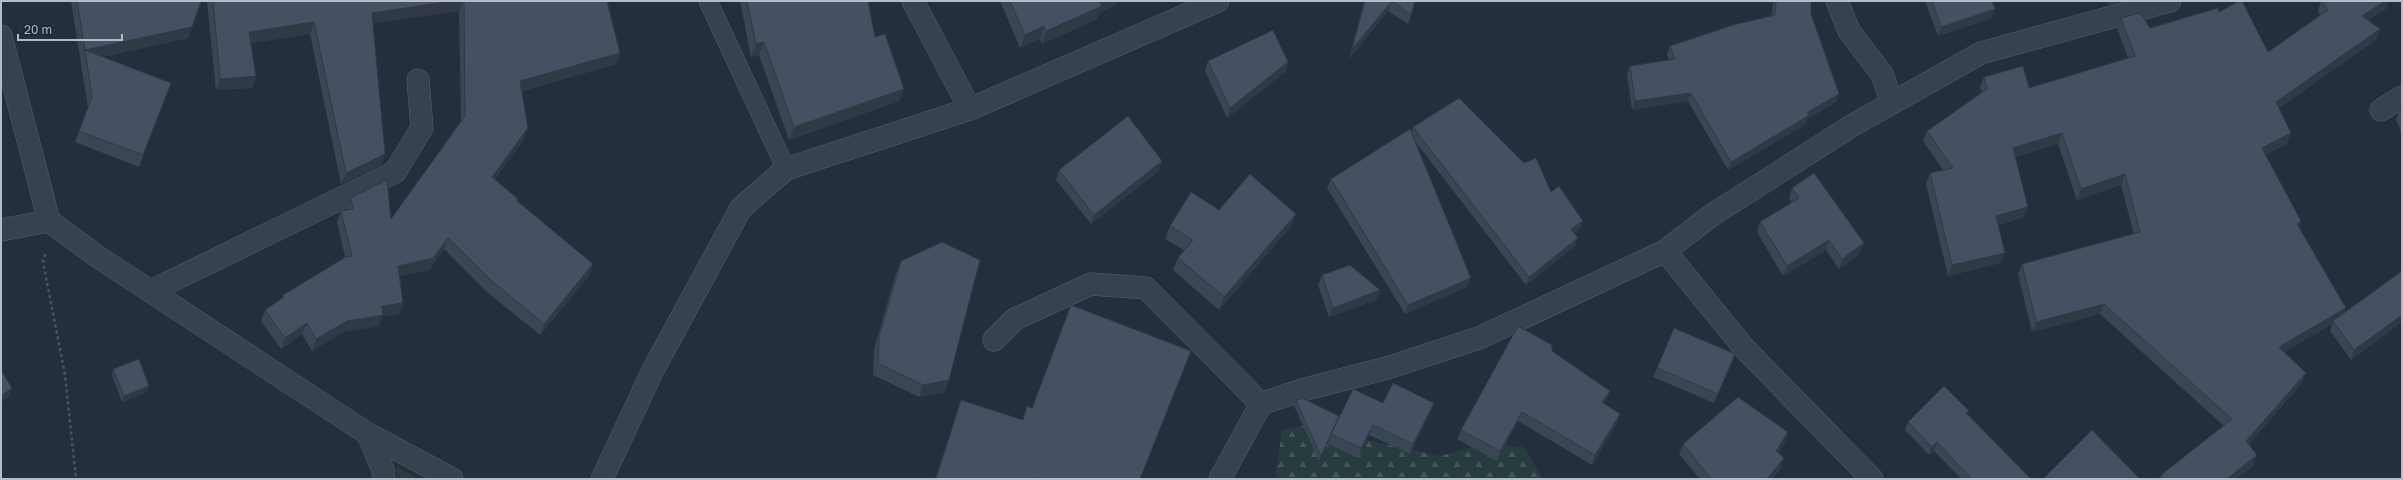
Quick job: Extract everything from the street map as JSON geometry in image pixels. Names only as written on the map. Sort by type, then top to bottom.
[{"type":"street","points":[[913,1],[970,109]]},
{"type":"street","points":[[602,479],[653,370],[740,208],[786,169],[970,109],[1218,1]]},
{"type":"street","points":[[1837,1],[1849,31],[1882,74],[1892,103]]},
{"type":"street","points":[[1220,479],[1260,404],[1302,390],[1387,368],[1479,338],[1665,251],[1712,215],[1853,125],[1981,53],[2170,1]]},
{"type":"street","points":[[1,36],[49,221],[98,257],[368,434],[452,479]]},
{"type":"street","points":[[151,291],[396,172],[422,128],[418,80]]},
{"type":"street","points":[[2381,110],[2402,97]]},
{"type":"street","points":[[1,230],[49,221]]},
{"type":"street","points":[[1665,251],[1745,349],[1872,479]]},
{"type":"street","points":[[994,340],[1015,319],[1091,284],[1146,288],[1260,404]]},
{"type":"street","points":[[368,434],[383,470],[384,479]]},
{"type":"lane","points":[[708,1],[786,169]]},
{"type":"path","points":[[49,221],[44,262],[65,375],[76,479]]},
{"type":"green space","points":[[1303,426],[1440,456],[1481,445],[1524,447],[1543,479],[1275,479],[1282,430]]},
{"type":"green space","points":[[395,466],[419,479],[397,479]]},
{"type":"building","points":[[77,1],[201,1],[192,27],[85,50]]},
{"type":"building","points":[[213,1],[452,1],[372,13],[385,154],[346,173],[314,22],[249,32],[256,76],[220,79]]},
{"type":"building","points":[[464,1],[607,1],[620,53],[520,81],[528,128],[492,177],[518,199],[516,200],[593,264],[544,324],[491,280],[448,238],[433,258],[398,266],[403,303],[382,306],[383,315],[347,321],[316,339],[307,323],[285,338],[265,310],[284,297],[283,295],[346,257],[352,256],[341,211],[353,209],[351,198],[387,180],[391,219],[465,116]]},
{"type":"building","points":[[747,1],[868,1],[875,37],[885,34],[904,89],[794,127],[764,42],[756,44]]},
{"type":"building","points":[[1010,1],[1102,1],[1100,2],[1102,6],[1046,31],[1044,26],[1025,35]]},
{"type":"building","points":[[1365,1],[1392,1],[1352,49]]},
{"type":"building","points":[[1392,1],[1415,1],[1411,15]]},
{"type":"building","points":[[1776,1],[1811,1],[1811,14],[1839,94],[1808,112],[1808,116],[1731,162],[1691,93],[1635,101],[1630,66],[1675,59],[1670,46],[1733,25],[1775,15]]},
{"type":"building","points":[[1932,1],[1992,1],[1995,9],[1941,27]]},
{"type":"building","points":[[2239,1],[2242,1],[2268,52],[2328,10],[2322,1],[2385,1],[2362,16],[2380,29],[2276,102],[2291,133],[2262,148],[2301,221],[2297,224],[2346,308],[2279,347],[2306,373],[2246,441],[2257,455],[2227,479],[2163,479],[2161,475],[2232,419],[2104,304],[2036,322],[2022,264],[2140,232],[2125,174],[2081,189],[2062,133],[2013,148],[2028,207],[1996,216],[2005,253],[1952,265],[1930,173],[1953,168],[1927,131],[1987,89],[1984,77],[2023,66],[2029,88],[2135,56],[2121,18],[2140,13],[2150,28],[2218,8],[2219,12]]},
{"type":"building","points":[[1273,30],[1288,62],[1230,108],[1208,61]]},
{"type":"building","points":[[85,50],[171,83],[143,155],[79,131],[92,97]]},
{"type":"building","points":[[1459,98],[1524,163],[1536,158],[1551,192],[1559,186],[1583,221],[1571,229],[1578,238],[1529,277],[1413,127]]},
{"type":"building","points":[[1128,116],[1162,161],[1094,215],[1059,170]]},
{"type":"building","points":[[1410,129],[1471,278],[1408,305],[1331,179]]},
{"type":"building","points":[[1814,173],[1864,243],[1842,259],[1829,240],[1787,266],[1760,222],[1799,198],[1792,188]]},
{"type":"building","points":[[1250,174],[1296,214],[1224,297],[1178,258],[1193,240],[1170,226],[1191,192],[1219,210]]},
{"type":"building","points":[[942,242],[980,260],[949,380],[923,385],[878,363],[879,337],[901,261]]},
{"type":"building","points":[[1350,265],[1380,290],[1333,308],[1322,275]]},
{"type":"building","points":[[2402,271],[2402,315],[2354,350],[2333,321]]},
{"type":"building","points":[[1071,305],[1191,351],[1140,479],[936,479],[961,400],[1023,420],[1027,406],[1032,408]]},
{"type":"building","points":[[1518,326],[1552,345],[1552,351],[1610,391],[1602,402],[1620,414],[1595,455],[1522,412],[1500,451],[1461,430]]},
{"type":"building","points":[[1674,328],[1735,354],[1718,394],[1657,368]]},
{"type":"building","points":[[139,359],[149,386],[124,396],[113,369]]},
{"type":"building","points":[[1,370],[12,388],[1,396]]},
{"type":"building","points":[[1393,383],[1434,403],[1413,444],[1373,425],[1361,448],[1331,434],[1353,389],[1383,403]]},
{"type":"building","points":[[1944,386],[1969,411],[1966,413],[2031,479],[1972,479],[1937,442],[1932,447],[1908,422]]},
{"type":"building","points":[[1738,397],[1788,432],[1776,451],[1784,458],[1767,479],[1711,479],[1683,444]]},
{"type":"building","points":[[1302,398],[1339,416],[1321,456],[1296,401]]},
{"type":"building","points":[[2092,430],[2140,479],[2043,479]]}]
